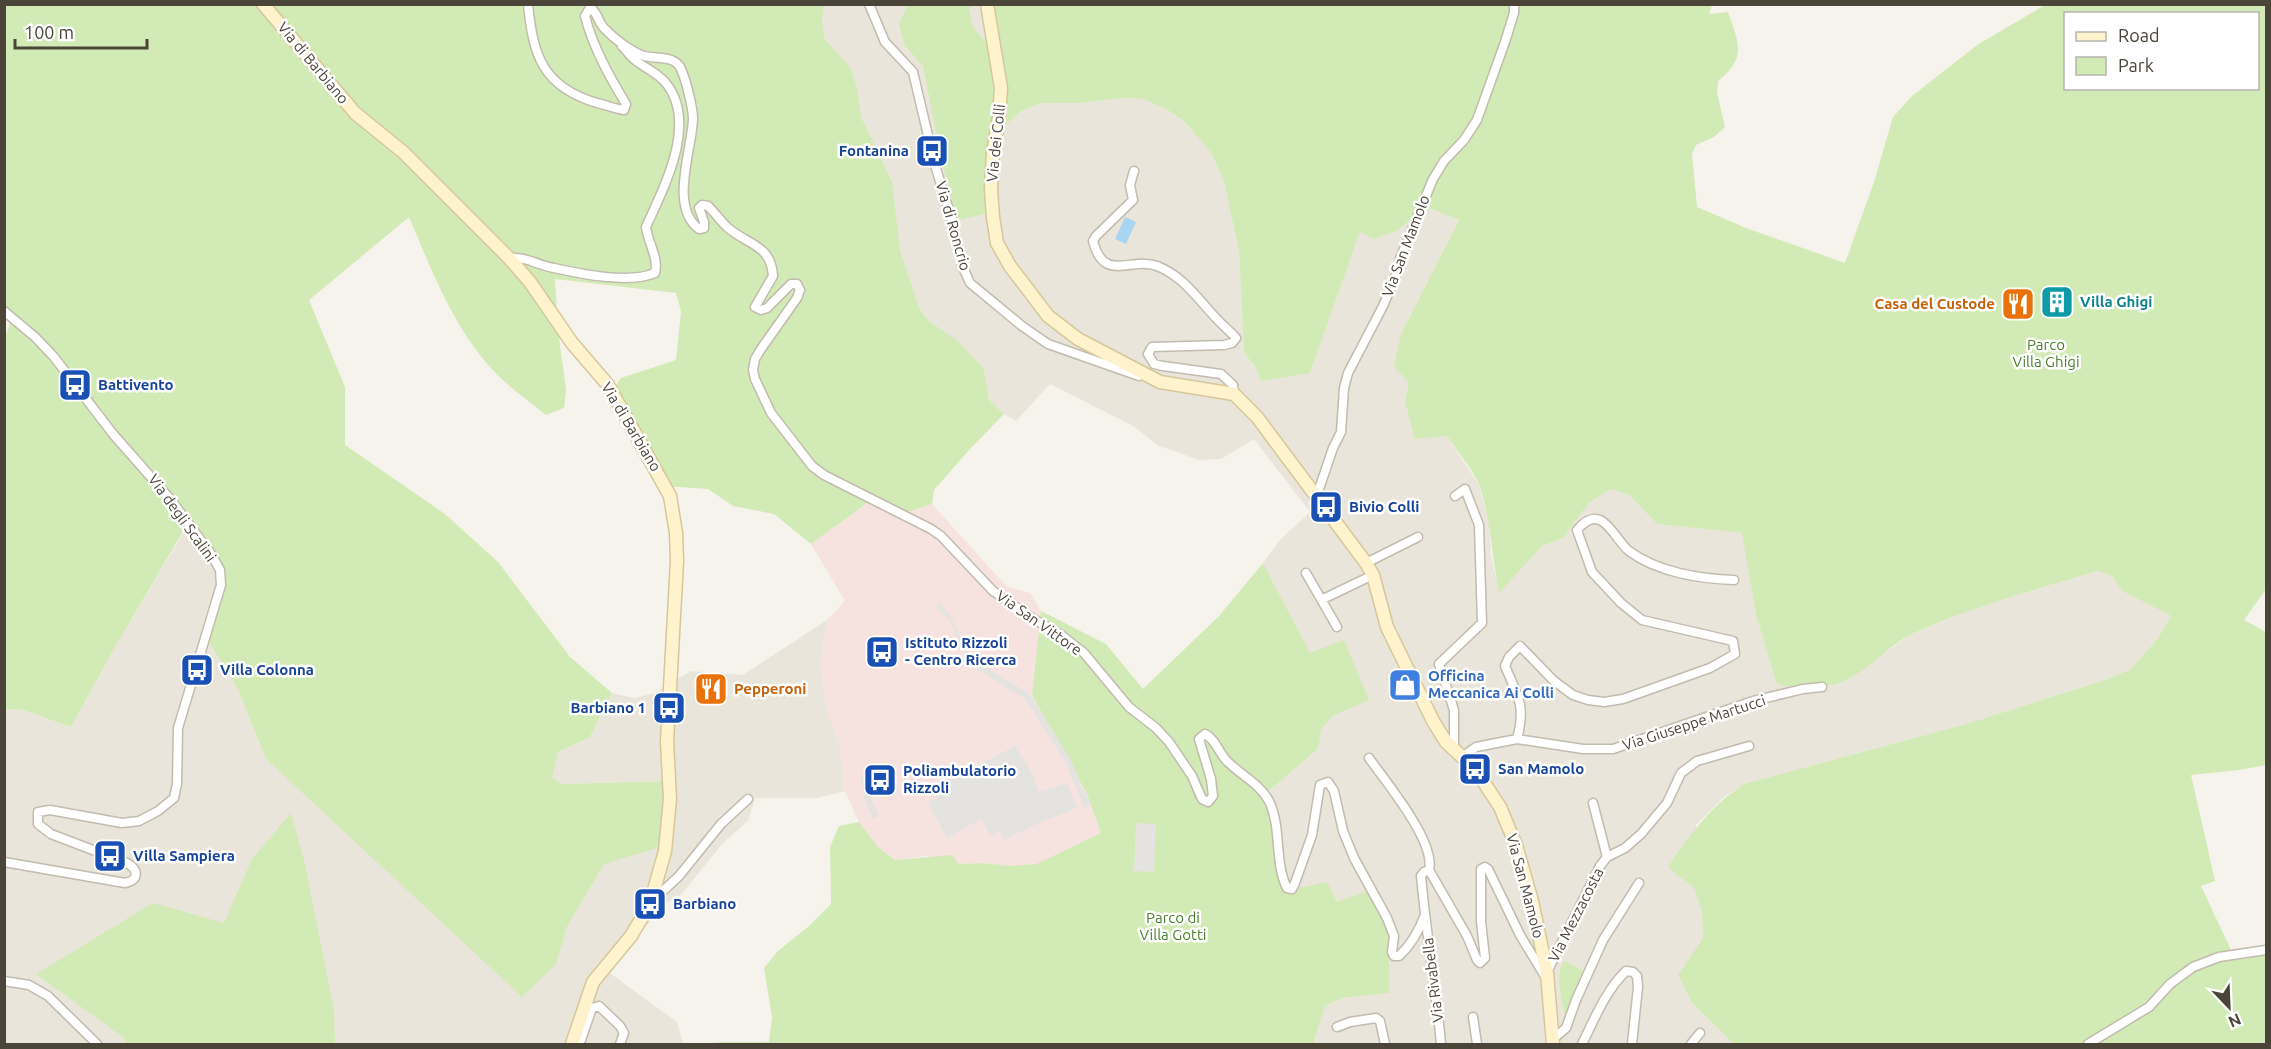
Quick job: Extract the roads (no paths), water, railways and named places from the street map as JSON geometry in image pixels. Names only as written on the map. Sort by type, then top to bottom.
[{"type":"main road","name":"Via di Barbiano","points":[[263,4],[355,113],[403,152],[530,282],[572,343],[617,398],[664,484],[674,509],[677,561],[667,742],[670,800],[666,851],[650,904],[631,936],[593,981],[572,1043]]},
{"type":"main road","name":"Via dei Colli","points":[[987,4],[1000,88],[991,190],[997,243],[1013,271],[1048,316],[1078,339],[1160,382]]},
{"type":"main road","points":[[1160,382],[1234,394]]},
{"type":"main road","name":"Via San Mamolo","points":[[1234,394],[1257,417],[1366,562],[1373,575],[1387,627],[1399,656],[1433,721],[1446,742],[1475,769],[1500,807],[1516,845],[1532,902],[1547,976],[1553,1042]]},
{"type":"street","name":"Via San Vittore","points":[[509,258],[524,258],[551,268],[596,275],[644,278],[655,273],[658,264],[648,240],[646,228],[675,157],[680,130],[676,107],[667,84],[654,71],[634,59],[601,24],[598,14],[591,6],[585,16],[590,35],[611,81],[626,104],[624,110],[578,97],[553,81],[538,59],[531,35],[528,4]]},
{"type":"street","name":"Via di Roncrio","points":[[869,4],[885,42],[913,72],[962,265],[970,283],[1022,326],[1048,344],[1160,382]]},
{"type":"street","name":"Via San Mamolo","points":[[1317,495],[1341,432],[1344,388],[1348,373],[1383,306],[1433,180],[1444,161],[1464,140],[1477,120],[1514,14],[1514,4]]},
{"type":"street","name":"Via San Vittore","points":[[615,39],[644,56],[670,59],[681,69],[693,117],[682,190],[693,225],[699,229],[704,228],[699,208],[702,205],[708,206],[728,228],[764,251],[770,260],[773,276],[755,307],[760,310],[767,308],[791,284],[797,284],[800,290],[797,298],[760,348],[753,370],[761,394],[771,413],[812,466],[833,480],[931,529],[941,536],[993,591],[1061,635],[1084,653],[1129,707],[1156,728],[1169,742],[1192,776],[1202,799],[1208,802],[1213,796],[1212,779],[1199,739],[1204,734],[1210,736],[1226,761],[1258,788],[1269,801],[1277,833],[1283,881],[1287,888],[1292,889],[1295,883],[1312,836],[1320,785],[1328,782],[1334,791],[1342,831],[1394,936],[1392,952],[1394,956],[1399,956],[1408,948],[1425,915]]},
{"type":"street","name":"Via San Mamolo","points":[[1134,171],[1130,185],[1133,200],[1092,241],[1095,249],[1101,260],[1113,267],[1155,265],[1175,274],[1203,303],[1236,338],[1232,343],[1152,346],[1148,354],[1154,364],[1221,374],[1233,386],[1234,394]]},
{"type":"street","name":"Via degli Scalini","points":[[4,311],[35,337],[54,357],[113,434],[171,500],[211,554],[220,570],[221,585],[178,728],[177,784],[174,798],[158,811],[139,821],[122,822],[50,810],[38,812],[38,824],[51,834],[127,862],[133,866],[136,877],[125,883],[4,862]]},
{"type":"street","points":[[1455,496],[1465,489],[1479,525],[1482,623],[1439,664],[1454,710],[1458,753]]},
{"type":"street","points":[[1517,739],[1522,720],[1521,705],[1505,666],[1509,657],[1520,646],[1554,681],[1573,695],[1604,702],[1623,699],[1710,668],[1735,654],[1734,641],[1642,620],[1621,603],[1592,572],[1576,530],[1582,524],[1592,519],[1601,520],[1629,551],[1683,574],[1734,580]]},
{"type":"street","points":[[1366,562],[1418,537]]},
{"type":"street","points":[[1306,573],[1337,627]]},
{"type":"street","points":[[1323,599],[1373,575]]},
{"type":"street","name":"Via Giuseppe Martucci","points":[[1458,753],[1517,739],[1583,749],[1613,749],[1753,701],[1803,689],[1822,687]]},
{"type":"street","name":"Via Mezzacosta","points":[[1547,976],[1600,866],[1607,858],[1625,848],[1641,834],[1667,802],[1682,774],[1697,761],[1749,746]]},
{"type":"street","points":[[1369,758],[1419,828],[1430,864],[1429,870],[1452,909],[1477,960],[1480,963],[1485,958],[1480,884],[1482,869],[1485,867],[1520,935],[1547,976]]},
{"type":"street","name":"Via di Barbiano","points":[[650,904],[679,876],[721,824],[748,799]]},
{"type":"street","name":"Via Mezzacosta","points":[[1593,803],[1607,858]]},
{"type":"street","points":[[1425,915],[1421,876],[1429,870]]},
{"type":"street","name":"Via San Mamolo","points":[[1553,1042],[1566,1028],[1576,1000],[1604,940],[1639,883]]},
{"type":"street","name":"Via Rivabella","points":[[1425,915],[1441,1044]]},
{"type":"street","points":[[2088,1044],[2149,1007],[2170,984],[2193,967],[2219,957],[2266,950]]},
{"type":"street","points":[[1582,1044],[1599,1010],[1626,971],[1633,972],[1637,976],[1638,987],[1632,1044]]},
{"type":"street","points":[[4,981],[29,985],[48,996],[97,1044]]},
{"type":"street","points":[[572,1043],[581,1040],[592,1008],[598,1006],[620,1026],[624,1033],[620,1044]]},
{"type":"street","points":[[1473,1017],[1477,1044]]},
{"type":"street","points":[[1336,1027],[1376,1018],[1380,1022],[1385,1044]]},
{"type":"street","points":[[1691,1044],[1700,1033]]},
{"type":"water","points":[[1125,217],[1136,222],[1126,244],[1115,239]]},
{"type":"place","name":"Fontanina","points":[[932,151]]},
{"type":"place","name":"Villa Ghigi","points":[[2057,302]]},
{"type":"place","name":"Casa del Custode","points":[[2018,304]]},
{"type":"place","name":"Battivento","points":[[75,385]]},
{"type":"place","name":"Bivio Colli","points":[[1326,507]]},
{"type":"place","name":"Istituto Rizzoli - Centro Ricerca","points":[[882,652]]},
{"type":"place","name":"Villa Colonna","points":[[197,670]]},
{"type":"place","name":"Officina Meccanica Ai Colli","points":[[1405,685]]},
{"type":"place","name":"Pepperoni","points":[[711,689]]},
{"type":"place","name":"Barbiano 1","points":[[669,708]]},
{"type":"place","name":"San Mamolo","points":[[1475,769]]},
{"type":"place","name":"Poliambulatorio Rizzoli","points":[[880,780]]},
{"type":"place","name":"Villa Sampiera","points":[[110,856]]},
{"type":"place","name":"Barbiano","points":[[650,904]]},
{"type":"park label","name":"Parco Villa Ghigi","points":[[2046,354]]},
{"type":"park label","name":"Parco di Villa Gotti","points":[[1173,926]]}]
